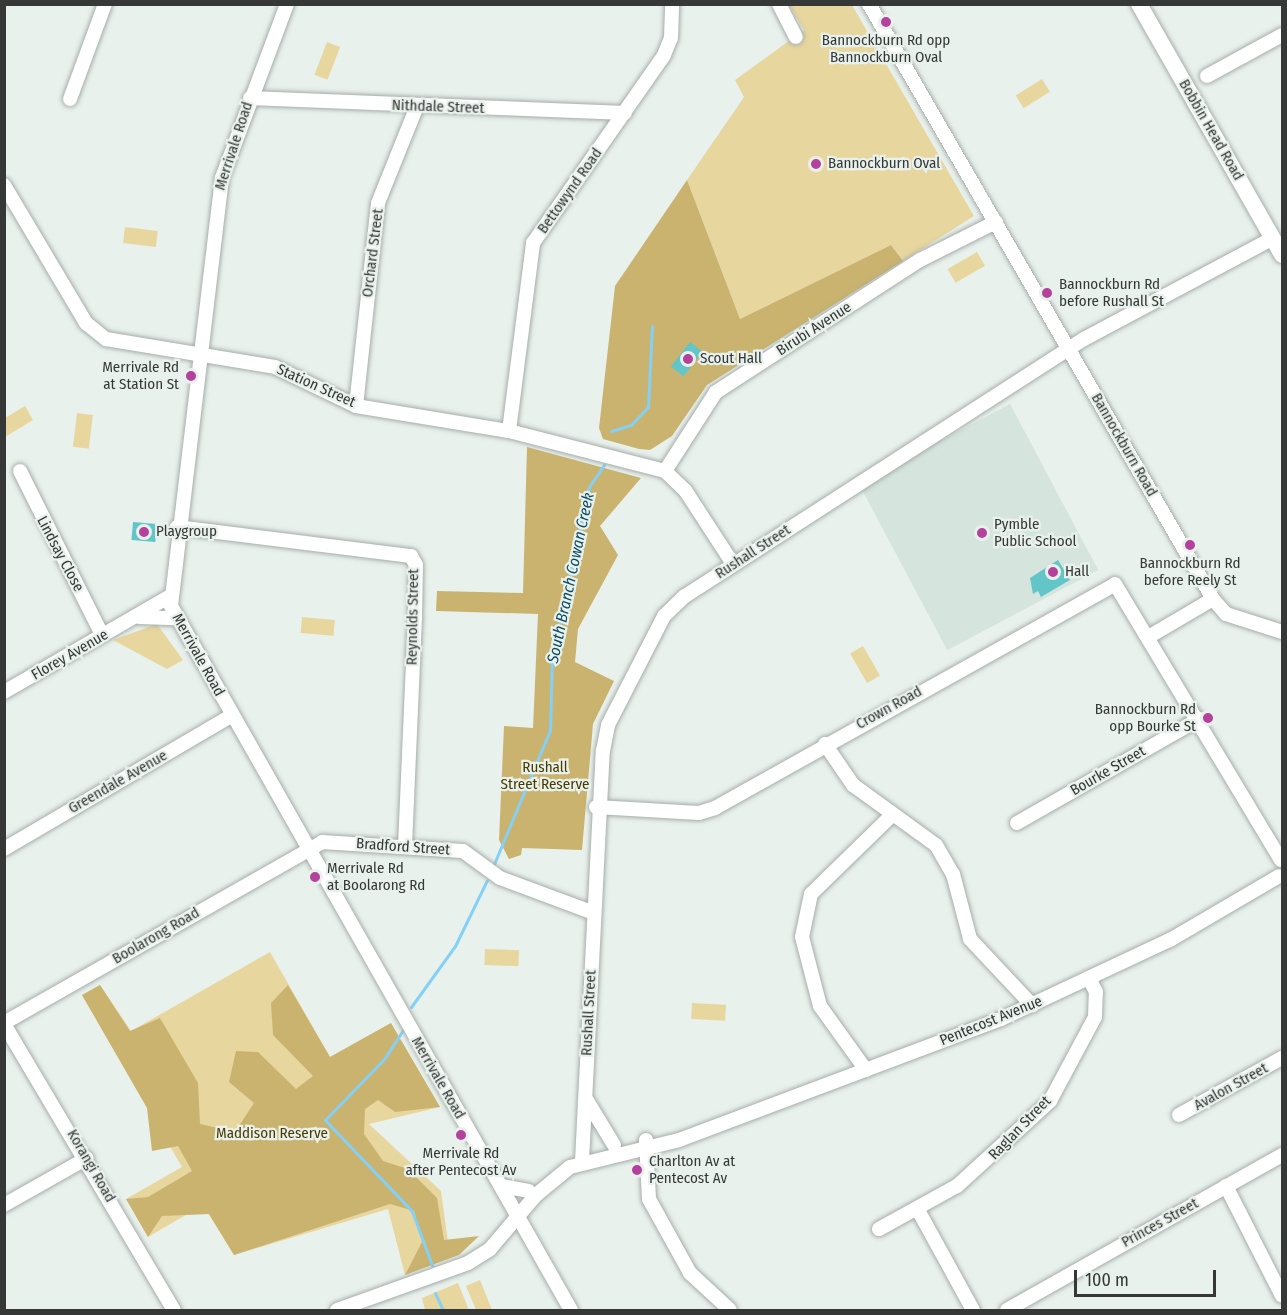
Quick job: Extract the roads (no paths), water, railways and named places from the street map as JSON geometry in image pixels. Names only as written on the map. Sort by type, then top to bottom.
[{"type":"main road","name":"Bobbin Head Road","points":[[1140,5],[1279,246]]},
{"type":"street","points":[[70,99],[105,4]]},
{"type":"street","name":"Merrivale Road","points":[[287,4],[222,178],[170,596],[176,618],[571,1311]]},
{"type":"street","name":"Bettowynd Road","points":[[509,430],[533,243],[625,113],[668,46],[672,4]]},
{"type":"street","points":[[779,4],[796,37]]},
{"type":"street","name":"Bannockburn Road","points":[[869,4],[1213,599]]},
{"type":"street","points":[[1207,76],[1282,35]]},
{"type":"street","name":"Nithdale Street","points":[[250,98],[625,113]]},
{"type":"street","name":"Orchard Street","points":[[356,406],[378,203],[417,106]]},
{"type":"street","name":"Station Street","points":[[4,185],[92,330],[114,342],[285,369],[356,406],[509,430],[665,471],[685,490],[733,564]]},
{"type":"street","name":"Birubi Avenue","points":[[665,471],[716,392],[920,260],[996,222]]},
{"type":"street","name":"Rushall Street","points":[[582,1157],[594,913],[596,807],[608,725],[664,616],[733,564],[1070,351],[1279,246]]},
{"type":"street","name":"Lindsay Close","points":[[20,471],[102,635]]},
{"type":"street","name":"Reynolds Street","points":[[177,527],[411,556],[416,565],[415,617],[405,844]]},
{"type":"street","name":"Crown Road","points":[[596,807],[699,813],[1104,588],[1115,584],[1150,636]]},
{"type":"street","name":"Florey Avenue","points":[[4,692],[170,596]]},
{"type":"street","points":[[1282,632],[1226,614],[1213,599],[1150,636],[1282,859]]},
{"type":"street","name":"Florey Avenue","points":[[135,618],[176,618]]},
{"type":"street","name":"Greendale Avenue","points":[[4,849],[231,716]]},
{"type":"street","name":"Bourke Street","points":[[1017,823],[1199,719]]},
{"type":"street","points":[[825,744],[853,785],[890,816],[936,845],[953,874],[970,939],[1032,1005]]},
{"type":"street","points":[[866,1070],[820,1006],[802,937],[811,894],[890,816]]},
{"type":"street","name":"Bradford Street","points":[[307,849],[322,842],[405,844],[463,851],[500,878],[594,913]]},
{"type":"street","name":"Boolarong Road","points":[[4,1023],[307,849]]},
{"type":"street","name":"Pentecost Avenue","points":[[337,1311],[439,1277],[481,1253],[515,1213],[545,1185],[582,1157],[690,1135],[1032,1005],[1170,940],[1281,878],[1282,859]]},
{"type":"street","name":"Raglan Street","points":[[879,1229],[918,1210],[992,1159],[1050,1101],[1095,1017],[1095,992],[1089,978]]},
{"type":"street","name":"Korangi Road","points":[[4,1023],[87,1158],[174,1311]]},
{"type":"street","name":"Avalon Street","points":[[1179,1115],[1282,1058]]},
{"type":"street","points":[[586,1099],[614,1145]]},
{"type":"street","points":[[646,1143],[649,1198],[690,1273],[730,1311]]},
{"type":"street","name":"Pentecost Avenue","points":[[515,1213],[529,1191],[582,1157],[614,1145],[646,1143]]},
{"type":"street","name":"Princes Street","points":[[1007,1311],[1282,1155]]},
{"type":"street","points":[[4,1205],[87,1158]]},
{"type":"street","points":[[501,1186],[529,1191]]},
{"type":"street","points":[[1226,1186],[1282,1296]]},
{"type":"street","points":[[918,1210],[974,1311]]},
{"type":"street","points":[[1027,1298],[1034,1311]]},
{"type":"waterway","name":"South Branch Cowan Creek","points":[[611,431],[631,425],[648,407],[652,326]]},
{"type":"waterway","name":"South Branch Cowan Creek","points":[[494,864],[550,730],[552,657],[589,487],[604,465]]},
{"type":"waterway","name":"South Branch Cowan Creek","points":[[411,1007],[455,946],[487,880]]},
{"type":"waterway","name":"South Branch Cowan Creek","points":[[403,1030],[385,1058],[325,1120],[412,1211],[432,1265]]},
{"type":"waterway","points":[[435,1293],[443,1310]]},
{"type":"place","name":"Bannockburn Rd opp Bannockburn Oval","points":[[886,22]]},
{"type":"place","name":"Bannockburn Oval","points":[[816,164]]},
{"type":"place","name":"Bannockburn Rd before Rushall St","points":[[1047,293]]},
{"type":"place","name":"Scout Hall","points":[[688,359]]},
{"type":"place","name":"Merrivale Rd at Station St","points":[[191,376]]},
{"type":"place","name":"Playgroup","points":[[144,532]]},
{"type":"place","name":"Pymble Public School","points":[[982,533]]},
{"type":"place","name":"Bannockburn Rd before Reely St","points":[[1190,545]]},
{"type":"place","name":"Hall","points":[[1053,572]]},
{"type":"place","name":"Bannockburn Rd opp Bourke St","points":[[1208,718]]},
{"type":"place","name":"Merrivale Rd at Boolarong Rd","points":[[315,877]]},
{"type":"place","name":"Merrivale Rd after Pentecost Av","points":[[461,1135]]},
{"type":"place","name":"Charlton Av at Pentecost Av","points":[[637,1170]]},
{"type":"park label","name":"Rushall Street Reserve","points":[[545,776]]},
{"type":"park label","name":"Maddison Reserve","points":[[272,1134]]}]
